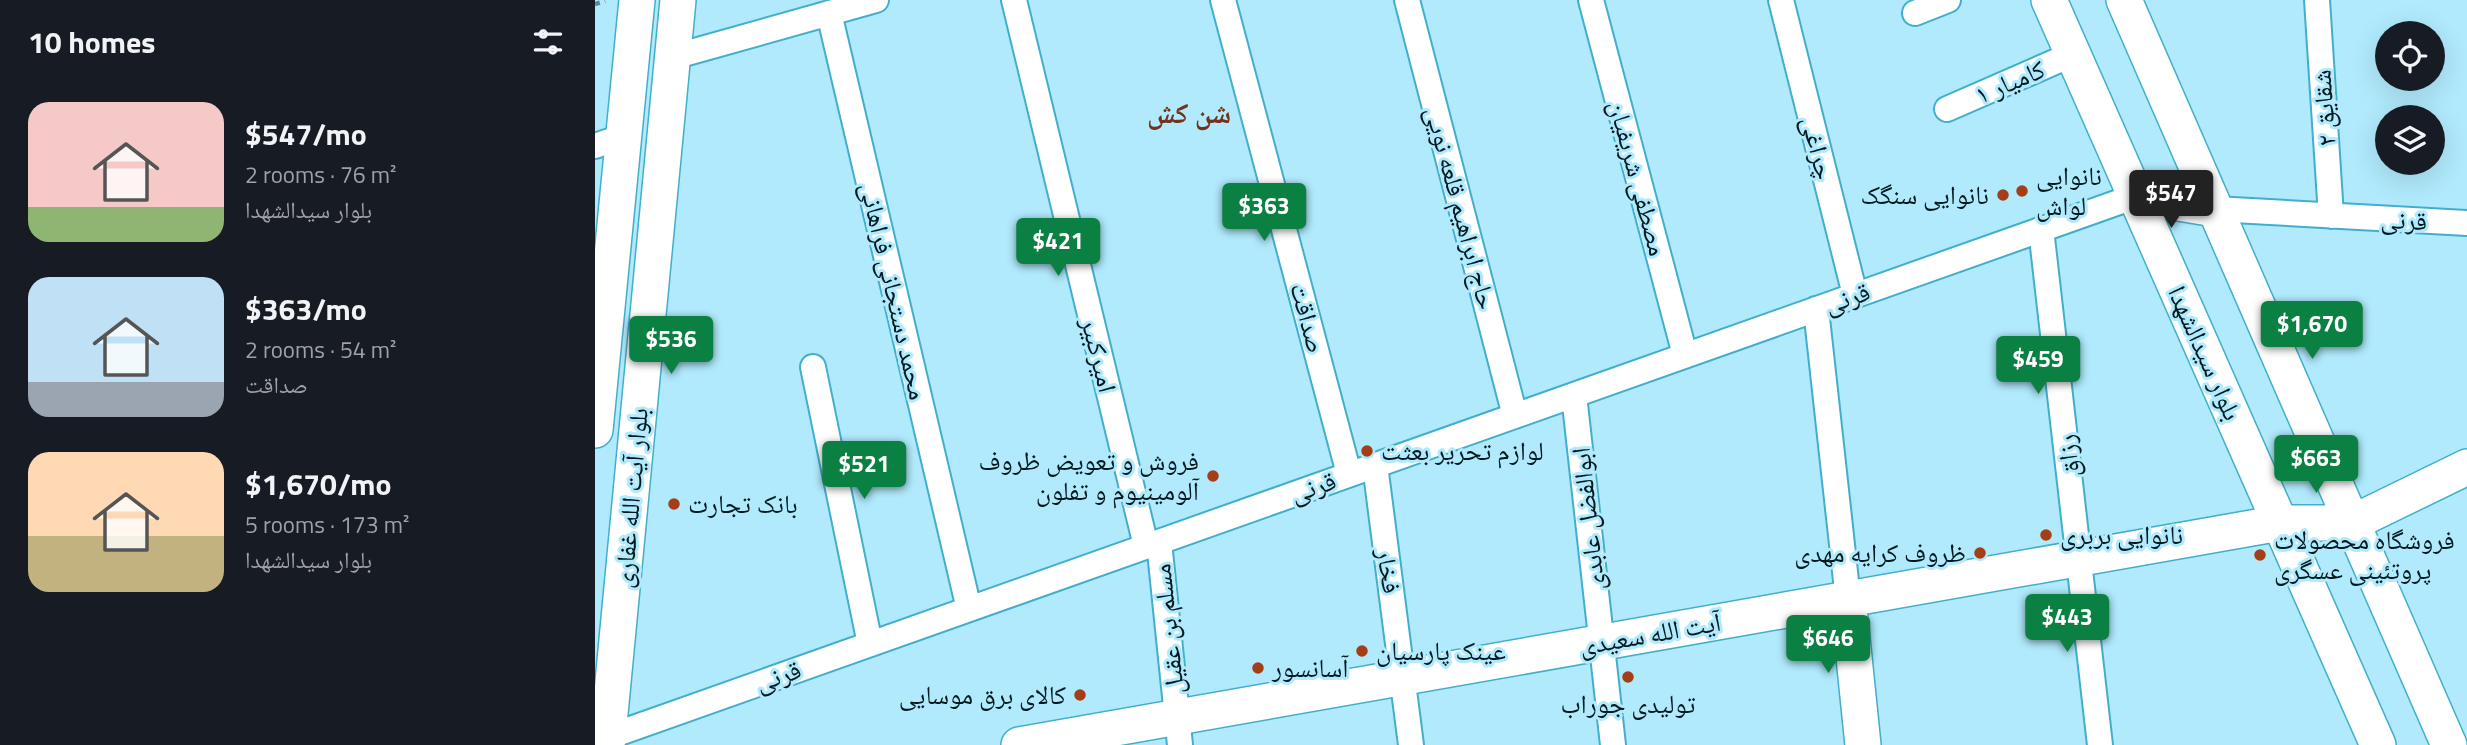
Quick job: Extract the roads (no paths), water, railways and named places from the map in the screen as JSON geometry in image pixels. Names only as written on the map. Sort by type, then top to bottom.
[{"type":"main road","name":"بلوار آیت الله غفاری","points":[[595,430],[610,141],[637,0]]},
{"type":"main road","name":"بلوار آیت الله غفاری","points":[[603,739],[678,0]]},
{"type":"main road","name":"بلوار سیدالشهدا","points":[[2049,0],[2378,745]]},
{"type":"main road","points":[[2124,0],[2449,745]]},
{"type":"main road","points":[[2136,196],[2215,209]]},
{"type":"main road","points":[[2352,523],[2467,467]]},
{"type":"main road","name":"آیت الله سعیدی","points":[[1020,745],[1179,731],[1404,677],[1601,642],[2280,523],[2352,523]]},
{"type":"main road","points":[[1847,599],[1863,745]]},
{"type":"street","points":[[673,57],[876,0]]},
{"type":"street","name":"امیرکبیر","points":[[1014,0],[1152,544]]},
{"type":"street","name":"صداقت","points":[[1223,0],[1349,474]]},
{"type":"street","name":"حاج ابراهیم قلعه نویی","points":[[1407,0],[1515,416]]},
{"type":"street","name":"مصطفی شریفیان","points":[[1591,0],[1685,355]]},
{"type":"street","name":"چراغی","points":[[1781,0],[1855,295]]},
{"type":"street","points":[[1915,13],[1948,0]]},
{"type":"street","name":"شقایق ۲","points":[[2317,0],[2331,216]]},
{"type":"street","name":"محمد دستجانی فراهانی","points":[[829,13],[969,609]]},
{"type":"street","name":"کامیار ۱","points":[[1947,109],[2073,54]]},
{"type":"street","name":"قرنی","points":[[603,739],[2136,196]]},
{"type":"street","name":"قرنی","points":[[2215,209],[2467,223]]},
{"type":"street","name":"رزاق","points":[[2041,229],[2100,745]]},
{"type":"street","points":[[1816,309],[1847,599]]},
{"type":"street","points":[[813,367],[870,644]]},
{"type":"street","name":"ابوالفضل عابدی","points":[[1574,395],[1613,745]]},
{"type":"street","name":"فخار","points":[[1375,465],[1411,745]]},
{"type":"street","name":"مسلم بن عقیل","points":[[1152,544],[1179,731]]},
{"type":"place","name":"نانوایی لواش","points":[[2022,191]]},
{"type":"place","name":"نانوایی سنگک","points":[[2003,195]]},
{"type":"place","name":"لوازم تحریر بعثت","points":[[1367,451]]},
{"type":"place","name":"فروش و تعویض ظروف آلومینیوم و تفلون","points":[[1213,476]]},
{"type":"place","name":"بانک تجارت","points":[[674,504]]},
{"type":"place","name":"نانوایی بربری","points":[[2046,535]]},
{"type":"place","name":"ظروف کرایه مهدی","points":[[1980,553]]},
{"type":"place","name":"فروشگاه محصولات پروتئینی عسگری","points":[[2260,555]]},
{"type":"place","name":"عینک پارسیان","points":[[1362,651]]},
{"type":"place","name":"آسانسور","points":[[1258,668]]},
{"type":"place","name":"تولیدی جوراب","points":[[1628,677]]},
{"type":"place","name":"کالای برق موسایی","points":[[1080,695]]},
{"type":"district","name":"شن کش","points":[[1189,113]]}]
